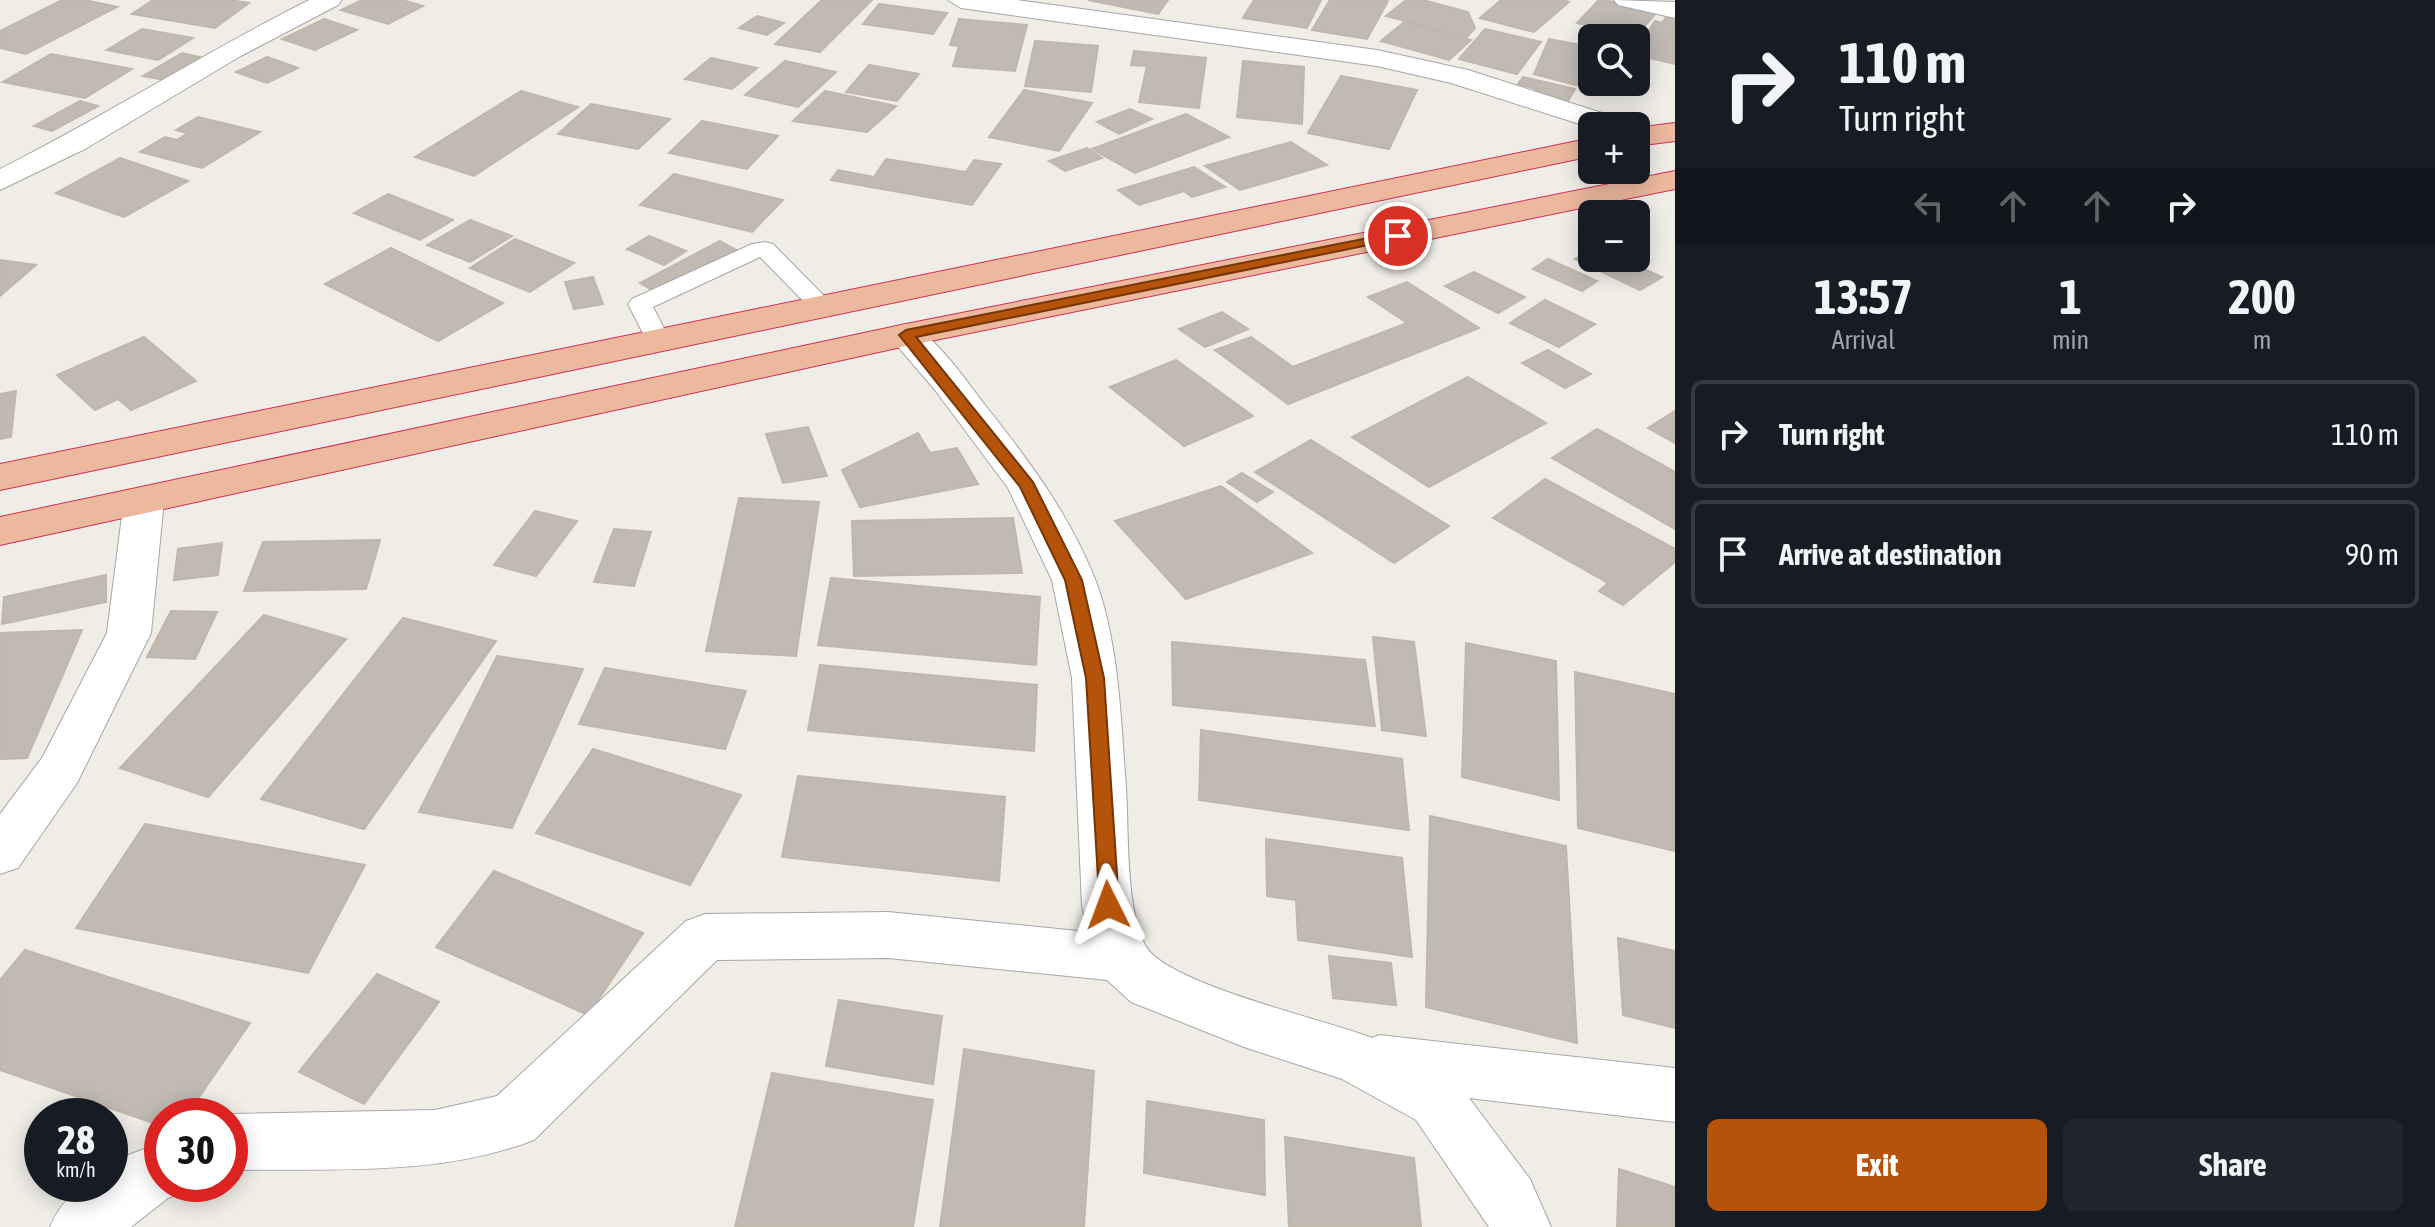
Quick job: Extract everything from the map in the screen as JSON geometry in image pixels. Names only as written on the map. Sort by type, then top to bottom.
[{"type":"highway","points":[[1650,134],[1675,132]]},
{"type":"highway","points":[[0,477],[1578,150]]},
{"type":"highway","points":[[0,531],[906,335],[1675,180]]},
{"type":"street","points":[[0,181],[229,51],[329,0]]},
{"type":"street","points":[[961,0],[1198,21],[1458,76],[1578,114]]},
{"type":"street","points":[[1627,0],[1675,10]]},
{"type":"street","points":[[0,146],[33,165]]},
{"type":"street","points":[[906,335],[948,382],[1027,485],[1074,580],[1095,678],[1108,905],[1121,958],[1150,985],[1244,1022],[1358,1058],[1675,1095]]},
{"type":"street","points":[[0,853],[60,770],[129,633],[144,500]]},
{"type":"street","points":[[248,1142],[435,1138],[513,1120],[705,937],[888,935],[1121,958]]},
{"type":"street","points":[[1358,1058],[1437,1101],[1508,1200],[1520,1227]]},
{"type":"street","points":[[81,1227],[144,1179]]},
{"type":"lane","points":[[658,340],[640,304],[760,249],[765,249],[821,306]]},
{"type":"building","points":[[62,0],[85,0],[117,7],[26,54],[0,48],[0,31]]},
{"type":"building","points":[[153,0],[249,3],[215,28],[132,14]]},
{"type":"building","points":[[362,0],[402,0],[423,6],[388,24],[341,10]]},
{"type":"building","points":[[822,0],[871,1],[820,52],[775,44]]},
{"type":"building","points":[[1088,0],[1168,0],[1158,14]]},
{"type":"building","points":[[1254,0],[1321,0],[1307,28],[1243,18]]},
{"type":"building","points":[[1330,0],[1388,1],[1367,39],[1312,30]]},
{"type":"building","points":[[1406,0],[1423,0],[1468,12],[1475,28],[1467,37],[1386,16]]},
{"type":"building","points":[[1501,0],[1569,2],[1534,32],[1480,18]]},
{"type":"building","points":[[1599,0],[1657,12],[1646,24],[1577,23]]},
{"type":"building","points":[[879,4],[947,13],[933,34],[863,24]]},
{"type":"building","points":[[1669,13],[1675,14],[1675,64],[1650,58],[1650,29],[1655,21],[1662,23]]},
{"type":"building","points":[[757,16],[784,23],[767,35],[739,28]]},
{"type":"building","points":[[324,19],[357,30],[315,50],[282,39]]},
{"type":"building","points":[[959,19],[1027,25],[1015,71],[953,66],[959,46],[950,45]]},
{"type":"building","points":[[1404,22],[1471,40],[1449,60],[1381,41]]},
{"type":"building","points":[[142,29],[193,38],[158,60],[107,50]]},
{"type":"building","points":[[1485,29],[1541,42],[1517,74],[1459,59]]},
{"type":"building","points":[[1549,39],[1578,44],[1578,86],[1534,74]]},
{"type":"building","points":[[1035,41],[1098,46],[1091,92],[1025,86]]},
{"type":"building","points":[[1134,51],[1206,58],[1199,108],[1139,102],[1147,66],[1131,65]]},
{"type":"building","points":[[182,53],[203,58],[164,80],[143,76]]},
{"type":"building","points":[[51,54],[132,69],[85,98],[3,82]]},
{"type":"building","points":[[267,57],[298,68],[267,83],[236,72]]},
{"type":"building","points":[[711,58],[757,68],[732,89],[685,79]]},
{"type":"building","points":[[785,61],[836,72],[798,107],[745,95]]},
{"type":"building","points":[[1243,61],[1304,67],[1302,124],[1237,117]]},
{"type":"building","points":[[869,65],[919,74],[897,101],[846,92]]},
{"type":"building","points":[[1341,76],[1417,90],[1389,149],[1308,133]]},
{"type":"building","points":[[1523,77],[1575,89],[1568,101],[1533,93],[1536,89],[1518,84]]},
{"type":"building","points":[[1024,90],[1092,103],[1059,151],[989,137]]},
{"type":"building","points":[[521,91],[578,107],[474,176],[415,157]]},
{"type":"building","points":[[825,91],[896,106],[867,132],[793,121]]},
{"type":"building","points":[[80,101],[98,106],[52,131],[34,126]]},
{"type":"building","points":[[591,104],[670,119],[638,149],[558,134]]},
{"type":"building","points":[[1130,109],[1152,119],[1119,134],[1097,122]]},
{"type":"building","points":[[1186,114],[1229,137],[1135,173],[1092,149]]},
{"type":"building","points":[[198,117],[260,132],[202,168],[140,152],[165,137],[177,140],[188,133],[176,130]]},
{"type":"building","points":[[702,121],[778,136],[747,169],[669,153]]},
{"type":"building","points":[[1291,142],[1327,165],[1240,190],[1205,166]]},
{"type":"building","points":[[1087,148],[1102,158],[1065,171],[1049,161]]},
{"type":"building","points":[[120,158],[188,181],[124,217],[56,193]]},
{"type":"building","points":[[886,159],[966,172],[974,160],[1001,164],[972,205],[831,180],[838,170],[874,177]]},
{"type":"building","points":[[1194,167],[1225,187],[1192,197],[1184,191],[1139,205],[1118,190]]},
{"type":"building","points":[[674,174],[783,200],[752,232],[640,205]]},
{"type":"building","points":[[388,194],[453,220],[420,240],[354,213]]},
{"type":"building","points":[[470,220],[512,236],[470,262],[427,245]]},
{"type":"building","points":[[649,236],[686,251],[664,265],[627,249]]},
{"type":"building","points":[[515,239],[574,263],[530,292],[470,268]]},
{"type":"building","points":[[720,241],[738,251],[658,293],[640,283]]},
{"type":"building","points":[[391,248],[503,303],[438,341],[325,284]]},
{"type":"building","points":[[1548,259],[1597,281],[1582,291],[1533,269]]},
{"type":"building","points":[[0,260],[36,265],[0,296]]},
{"type":"building","points":[[1474,272],[1525,297],[1498,313],[1445,286]]},
{"type":"building","points":[[1602,272],[1650,272],[1662,277],[1640,290]]},
{"type":"building","points":[[593,277],[603,304],[574,309],[565,282]]},
{"type":"building","points":[[1407,282],[1479,328],[1288,404],[1215,350],[1251,337],[1293,367],[1407,323],[1368,297]]},
{"type":"building","points":[[1545,300],[1595,324],[1559,347],[1510,323]]},
{"type":"building","points":[[1222,312],[1248,329],[1205,347],[1179,329]]},
{"type":"building","points":[[144,337],[196,381],[131,410],[118,399],[95,410],[57,375]]},
{"type":"building","points":[[1548,350],[1591,374],[1565,388],[1522,363]]},
{"type":"building","points":[[1176,360],[1253,416],[1184,446],[1110,387]]},
{"type":"building","points":[[1468,377],[1546,423],[1429,487],[1352,437]]},
{"type":"building","points":[[16,391],[11,437],[0,439],[0,394]]},
{"type":"building","points":[[1675,411],[1675,443],[1648,428]]},
{"type":"building","points":[[808,427],[827,476],[783,483],[766,434]]},
{"type":"building","points":[[1597,429],[1675,472],[1675,529],[1552,458]]},
{"type":"building","points":[[918,433],[930,453],[957,448],[978,484],[860,507],[842,470]]},
{"type":"building","points":[[1311,440],[1449,526],[1394,563],[1255,472]]},
{"type":"building","points":[[1242,473],[1273,492],[1257,502],[1227,482]]},
{"type":"building","points":[[1545,479],[1675,549],[1675,562],[1623,605],[1599,591],[1608,583],[1493,518]]},
{"type":"building","points":[[1221,486],[1312,553],[1186,599],[1115,521]]},
{"type":"building","points":[[739,498],[819,502],[796,656],[706,651]]},
{"type":"building","points":[[535,511],[577,521],[536,576],[494,565]]},
{"type":"building","points":[[1013,518],[1022,573],[854,576],[852,521]]},
{"type":"building","points":[[614,529],[651,532],[634,586],[594,582]]},
{"type":"building","points":[[380,540],[366,589],[244,591],[263,542]]},
{"type":"building","points":[[222,543],[218,575],[174,580],[178,549]]},
{"type":"building","points":[[106,575],[106,602],[2,624],[4,597]]},
{"type":"building","points":[[831,578],[1040,597],[1036,665],[818,645]]},
{"type":"building","points":[[171,611],[217,612],[195,659],[147,657]]},
{"type":"building","points":[[264,615],[346,639],[208,797],[120,768]]},
{"type":"building","points":[[403,618],[496,641],[364,829],[261,799]]},
{"type":"building","points":[[82,630],[27,758],[0,759],[0,633]]},
{"type":"building","points":[[1373,637],[1414,642],[1426,736],[1382,730]]},
{"type":"building","points":[[1172,642],[1365,660],[1375,726],[1173,705]]},
{"type":"building","points":[[1466,643],[1556,661],[1559,800],[1462,777]]},
{"type":"building","points":[[497,656],[583,669],[512,828],[419,812]]},
{"type":"building","points":[[820,665],[1037,685],[1034,751],[808,730]]},
{"type":"building","points":[[605,668],[746,691],[725,749],[579,724]]},
{"type":"building","points":[[1575,672],[1675,694],[1675,851],[1578,828]]},
{"type":"building","points":[[1201,730],[1402,759],[1409,830],[1199,800]]},
{"type":"building","points":[[593,749],[741,795],[690,885],[536,833]]},
{"type":"building","points":[[798,776],[1005,797],[999,881],[782,857]]},
{"type":"building","points":[[1430,816],[1566,846],[1577,1043],[1426,1007]]},
{"type":"building","points":[[145,824],[365,865],[308,973],[76,928]]},
{"type":"building","points":[[1266,839],[1402,858],[1412,957],[1298,940],[1296,900],[1267,896]]},
{"type":"building","points":[[494,871],[643,933],[588,1015],[436,947]]},
{"type":"building","points":[[1618,938],[1675,951],[1675,1028],[1623,1015]]},
{"type":"building","points":[[25,950],[250,1023],[198,1098],[144,1098],[144,1120],[128,1114],[128,1098],[81,1098],[0,1070],[0,980]]},
{"type":"building","points":[[1329,956],[1391,963],[1396,1005],[1333,998]]},
{"type":"building","points":[[377,974],[439,1002],[364,1104],[299,1072]]},
{"type":"building","points":[[839,1000],[942,1016],[933,1084],[826,1066]]},
{"type":"building","points":[[964,1049],[1094,1071],[1084,1227],[940,1227]]},
{"type":"building","points":[[772,1073],[933,1100],[913,1227],[735,1227]]},
{"type":"building","points":[[1147,1101],[1264,1120],[1265,1195],[1144,1173]]},
{"type":"building","points":[[1285,1137],[1414,1158],[1421,1227],[1289,1227]]},
{"type":"building","points":[[1619,1169],[1675,1187],[1675,1227],[1617,1227]]},
{"type":"route","points":[[1108,905],[1095,678],[1074,580],[1027,485],[948,382],[906,335],[1398,236]]}]
